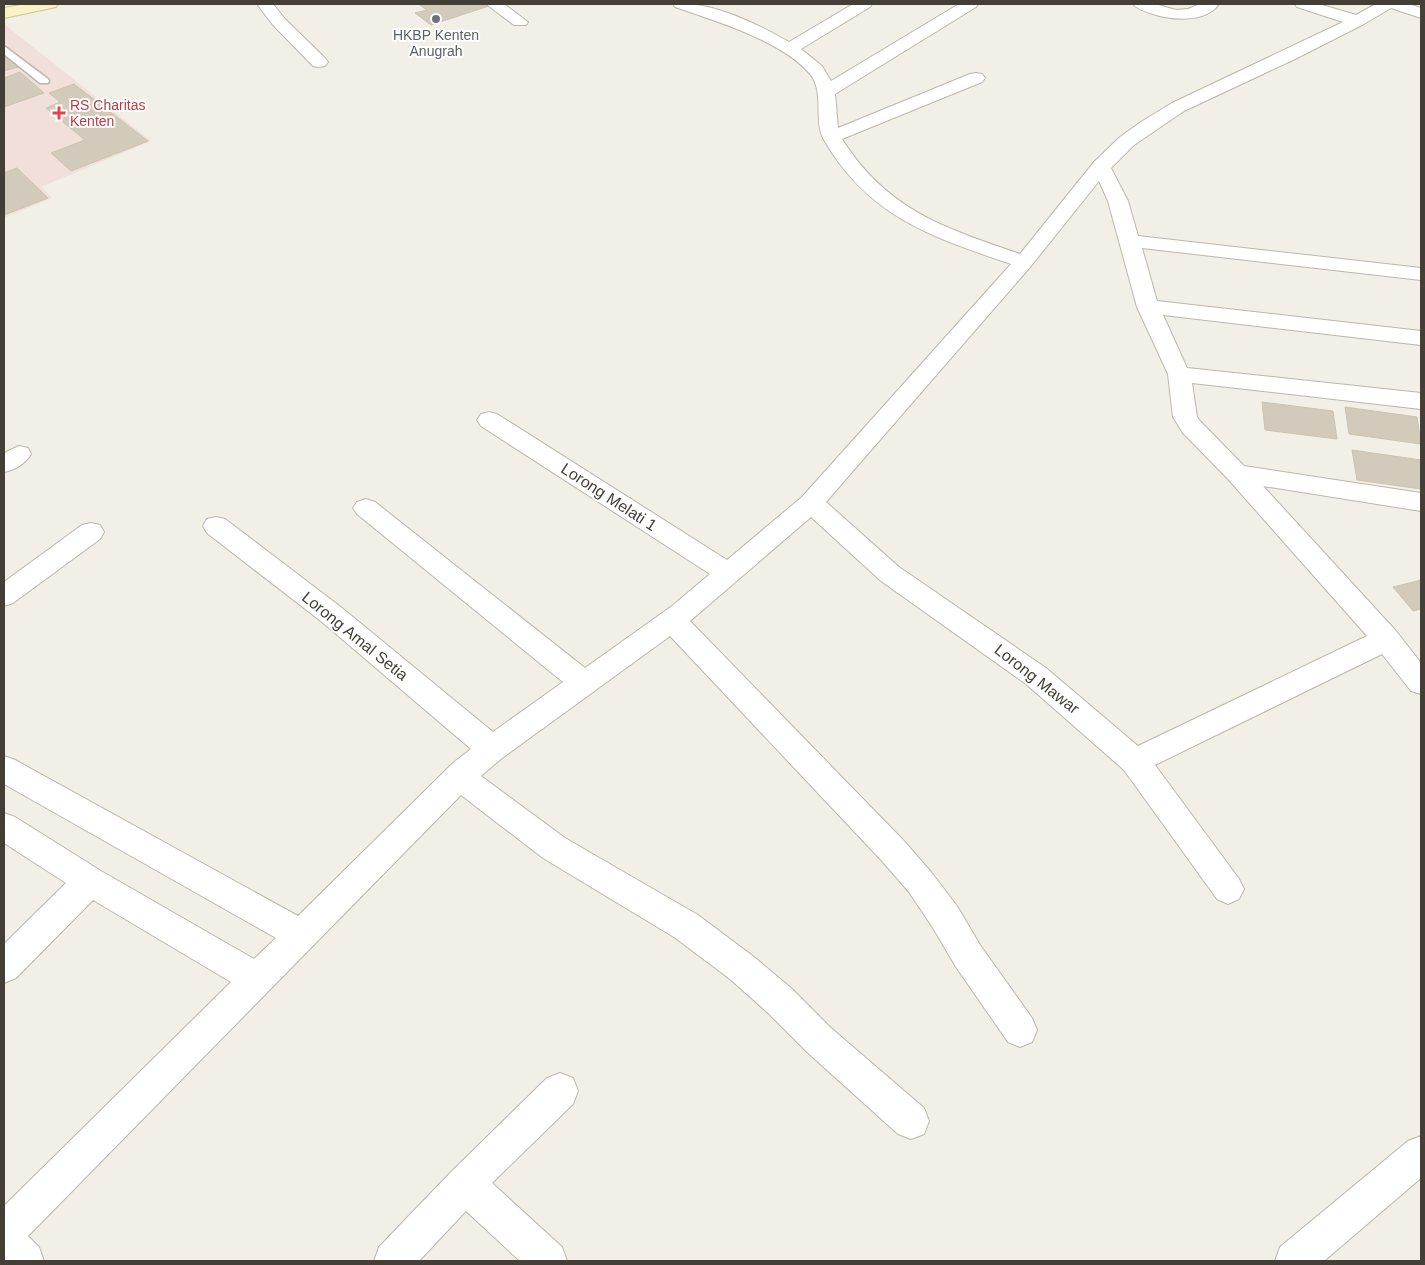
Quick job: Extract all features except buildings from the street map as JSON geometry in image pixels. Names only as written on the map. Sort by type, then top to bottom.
[{"type":"street","points":[[4,13],[50,4]]},
{"type":"street","points":[[265,4],[279,22],[319,62]]},
{"type":"street","points":[[494,4],[520,22]]},
{"type":"street","points":[[681,4],[709,7],[736,24],[789,49],[815,69],[821,76],[826,92],[831,137],[857,173],[887,203],[906,217],[943,235],[1024,262]]},
{"type":"street","points":[[789,49],[864,4]]},
{"type":"street","points":[[826,92],[970,4]]},
{"type":"street","points":[[1141,4],[1178,16],[1199,12],[1211,4]]},
{"type":"street","points":[[1303,4],[1358,21]]},
{"type":"street","points":[[4,1233],[459,777],[492,749],[672,620],[729,574],[811,503],[1024,262],[1101,166],[1127,141],[1164,115],[1358,21],[1387,4]]},
{"type":"street","points":[[1394,4],[1421,13]]},
{"type":"street","points":[[831,137],[976,78]]},
{"type":"street","points":[[1101,166],[1115,193],[1148,307],[1179,374],[1188,422],[1237,473],[1386,639],[1421,683]]},
{"type":"street","points":[[1130,242],[1421,274]]},
{"type":"street","points":[[1148,307],[1421,338]]},
{"type":"street","points":[[1179,374],[1421,401]]},
{"type":"street","name":"Lorong Melati 1","points":[[489,420],[729,574]]},
{"type":"street","points":[[1237,473],[1421,502]]},
{"type":"street","name":"Lorong Mawar","points":[[811,503],[890,574],[1036,676],[1135,761],[1228,889]]},
{"type":"street","points":[[366,508],[584,683]]},
{"type":"street","name":"Lorong Amal Setia","points":[[216,526],[332,615],[492,749]]},
{"type":"street","points":[[4,596],[90,532]]},
{"type":"street","points":[[672,620],[893,850],[920,882],[945,917],[968,956],[1020,1030]]},
{"type":"street","points":[[1135,761],[1386,639]]},
{"type":"street","points":[[4,769],[302,935]]},
{"type":"street","points":[[459,777],[554,848],[686,926],[742,968],[779,1000],[819,1040],[911,1121]]},
{"type":"street","points":[[4,827],[90,881],[258,980]]},
{"type":"street","points":[[4,967],[90,881]]},
{"type":"street","points":[[393,1261],[465,1184],[560,1091]]},
{"type":"street","points":[[1294,1261],[1421,1154]]},
{"type":"street","points":[[465,1184],[548,1261]]},
{"type":"street","points":[[4,1239],[25,1261]]},
{"type":"lane","points":[[4,49],[44,81]]},
{"type":"shaded area","name":"RS Charitas Kenten","points":[[4,24],[151,141],[41,187],[52,198],[4,218]]},
{"type":"place","name":"HKBP Kenten Anugrah","points":[[436,19]]},
{"type":"place","name":"RS Charitas Kenten","points":[[59,113]]}]
